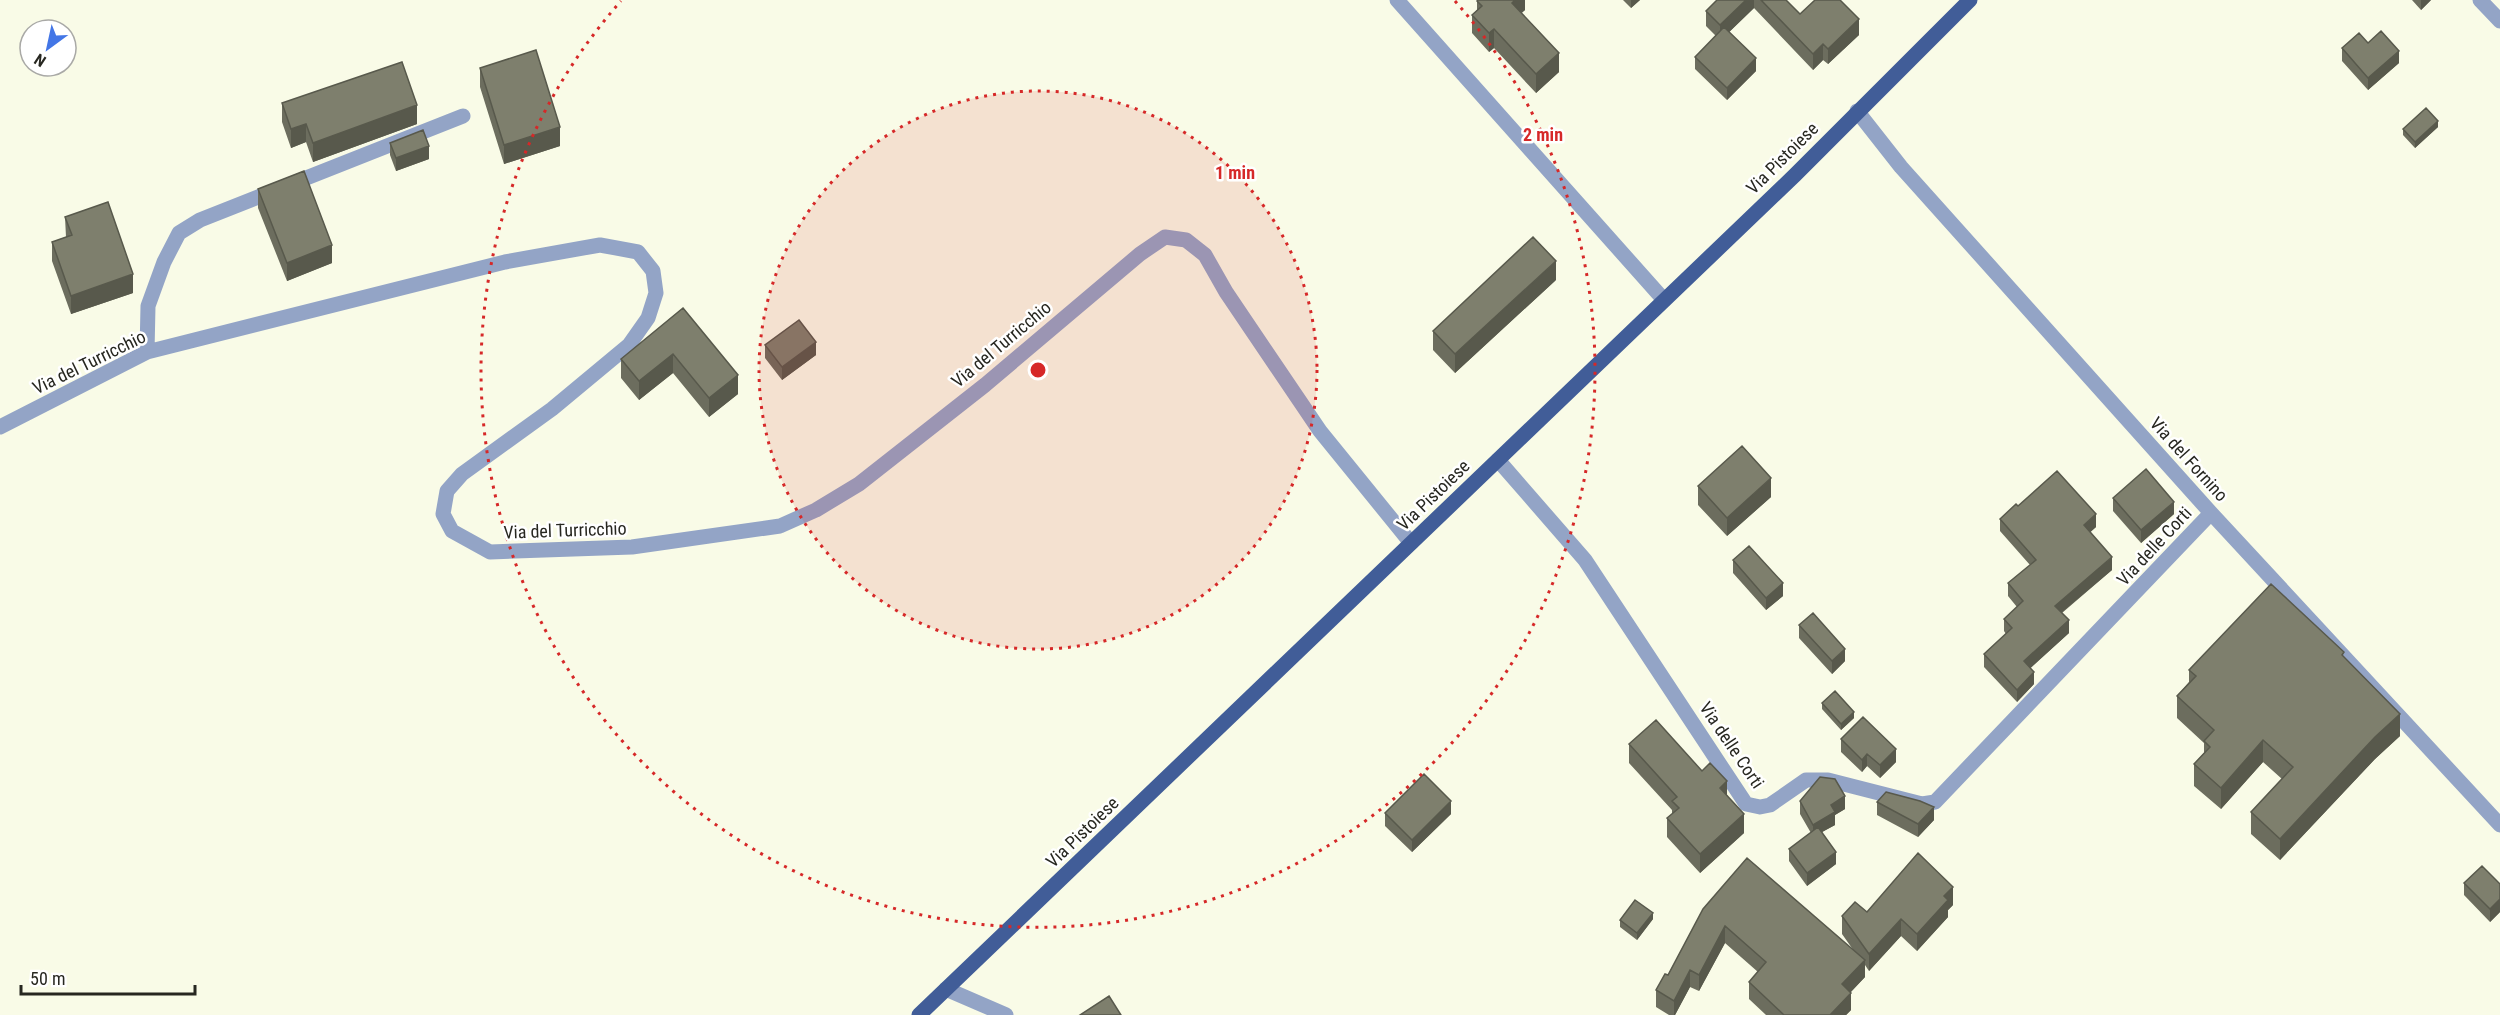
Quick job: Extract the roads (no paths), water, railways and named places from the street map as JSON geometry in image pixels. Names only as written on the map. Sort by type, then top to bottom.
[{"type":"main road","name":"Via Pistoiese","points":[[919,1015],[1795,175],[1970,0]]},
{"type":"street","points":[[1397,0],[1664,300]]},
{"type":"street","points":[[2480,0],[2500,21]]},
{"type":"street","name":"Via del Fornino","points":[[1857,111],[1901,167],[2211,513],[2500,825]]},
{"type":"street","points":[[147,352],[148,306],[164,262],[179,233],[200,220],[464,116]]},
{"type":"street","name":"Via del Turricchio","points":[[0,427],[147,352],[505,262],[600,245],[638,252],[654,271],[656,293],[648,318],[629,345],[552,409],[462,474],[447,491],[443,514],[452,531],[489,552],[632,547],[780,525],[816,510],[859,484],[958,406],[1140,254],[1165,237],[1186,240],[1205,255],[1226,292],[1320,431],[1411,543]]},
{"type":"street","name":"Via delle Corti","points":[[1498,460],[1585,560],[1746,804],[1760,807],[1770,805],[1806,780],[1828,780],[1922,804],[1935,802],[2211,513]]},
{"type":"street","points":[[946,989],[1006,1015]]}]
